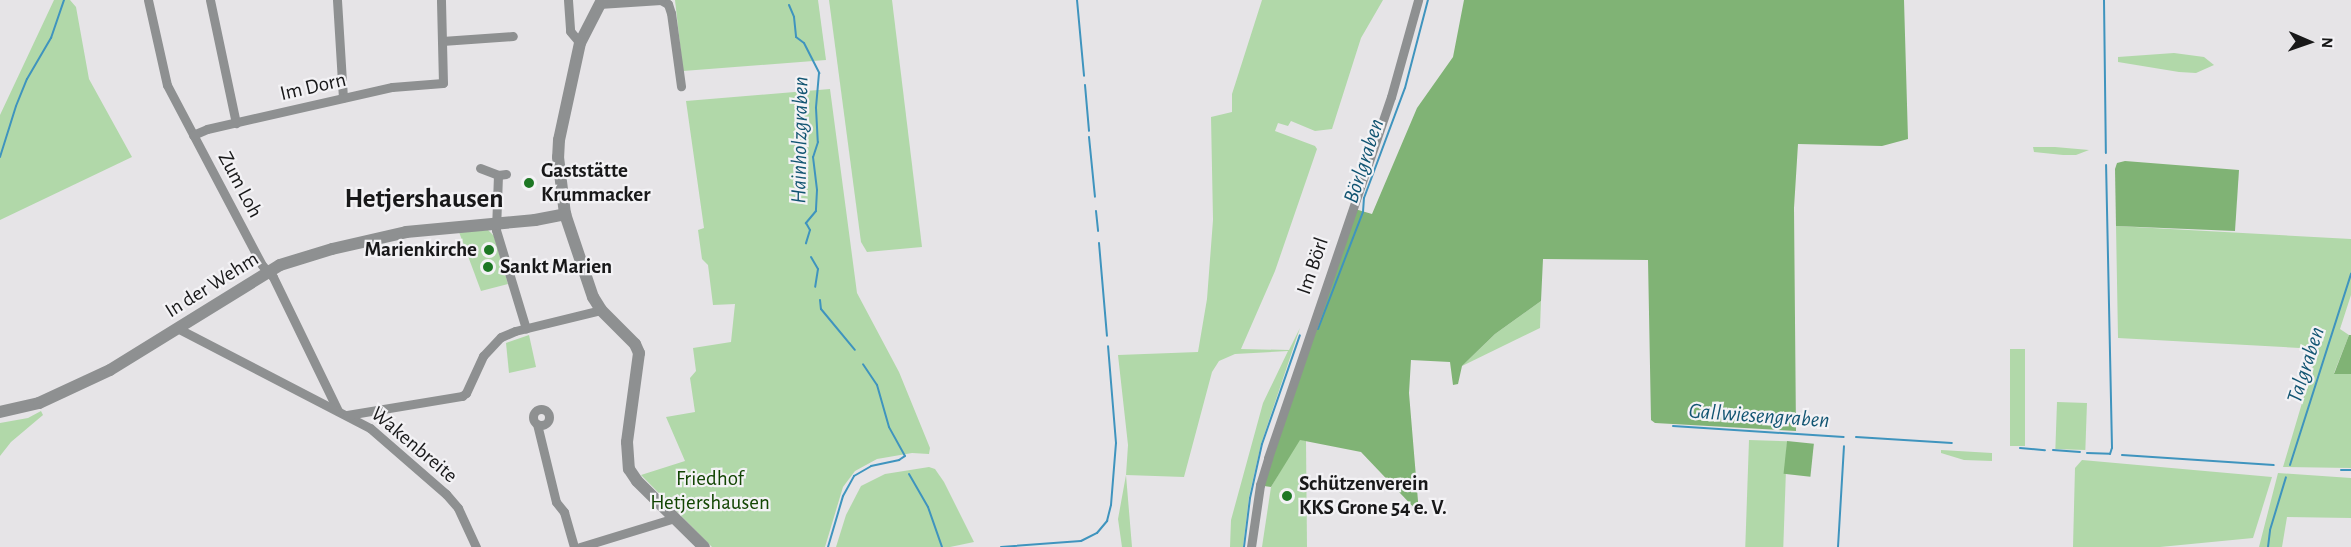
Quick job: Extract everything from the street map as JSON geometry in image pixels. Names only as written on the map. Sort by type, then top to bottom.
[{"type":"street","name":"Zum Loh","points":[[148,0],[163,75],[267,271],[273,277],[342,413]]},
{"type":"street","points":[[210,0],[236,123]]},
{"type":"street","points":[[337,0],[342,98]]},
{"type":"street","points":[[441,0],[442,41],[513,36]]},
{"type":"street","points":[[568,0],[570,31],[580,43]]},
{"type":"street","points":[[681,86],[671,10],[666,3],[659,0],[600,2],[580,43],[559,140],[558,157],[565,214],[589,290],[601,310],[635,344],[639,353],[627,442],[629,469],[637,481],[704,547]]},
{"type":"street","name":"Im Börl","points":[[1251,547],[1260,485],[1268,458],[1391,97],[1418,0]]},
{"type":"street","name":"Im Dorn","points":[[193,135],[392,87],[443,83],[442,41]]},
{"type":"street","points":[[480,168],[502,175],[496,224],[526,329]]},
{"type":"street","name":"In der Wehm","points":[[0,412],[39,403],[77,387],[142,352],[267,271],[317,253],[379,237],[565,214]]},
{"type":"street","points":[[342,413],[465,395],[478,363],[489,348],[507,333],[601,310]]},
{"type":"street","name":"Wakenbreite","points":[[179,328],[370,428],[446,494],[458,508],[476,547]]},
{"type":"street","points":[[537,424],[556,502],[564,512],[574,547]]},
{"type":"street","points":[[580,547],[675,518]]},
{"type":"green space","points":[[54,0],[70,0],[76,7],[89,79],[132,157],[0,220],[0,115]]},
{"type":"green space","points":[[675,0],[818,0],[826,60],[683,71]]},
{"type":"green space","points":[[829,0],[892,0],[922,247],[867,252],[861,242]]},
{"type":"green space","points":[[1262,0],[1383,0],[1361,38],[1332,129],[1315,131],[1291,121],[1288,126],[1278,123],[1275,131],[1315,146],[1317,149],[1275,271],[1241,349],[1289,350],[1300,328],[1261,444],[1249,497],[1243,547],[1230,547],[1231,520],[1263,403],[1288,351],[1235,354],[1219,361],[1212,372],[1184,477],[1126,475],[1128,445],[1118,355],[1198,352],[1207,299],[1213,220],[1211,117],[1232,112],[1232,94]]},
{"type":"green space","points":[[1464,0],[1904,0],[1908,139],[1882,146],[1798,144],[1794,208],[1796,431],[1655,423],[1651,420],[1648,260],[1543,259],[1541,301],[1495,334],[1462,366],[1458,384],[1453,385],[1450,362],[1411,360],[1409,393],[1419,513],[1361,452],[1300,440],[1271,487],[1264,486],[1271,457],[1355,209],[1372,214],[1417,108],[1453,57]]},
{"type":"green space","points":[[2174,53],[2204,57],[2214,65],[2196,73],[2118,62],[2118,57]]},
{"type":"green space","name":"Friedhof Hetjershausen","points":[[830,89],[857,293],[899,372],[930,448],[929,454],[912,453],[877,459],[855,471],[843,487],[825,547],[712,547],[641,475],[685,461],[666,417],[695,412],[690,378],[696,371],[693,348],[731,342],[735,304],[713,305],[708,265],[702,259],[698,230],[704,228],[686,101]]},
{"type":"green space","points":[[2033,147],[2089,150],[2076,155],[2063,155],[2034,152]]},
{"type":"green space","points":[[2125,161],[2239,170],[2235,231],[2116,226],[2115,169],[2117,163]]},
{"type":"green space","points":[[2116,226],[2351,239],[2351,295],[2340,329],[2349,335],[2334,373],[2351,374],[2351,468],[2283,467],[2318,349],[2118,338]]},
{"type":"green space","name":"Sankt Marien","points":[[488,230],[494,236],[508,284],[481,291],[459,232]]},
{"type":"green space","points":[[1541,301],[1540,328],[1462,366],[1495,334]]},
{"type":"green space","points":[[529,335],[536,367],[509,373],[506,343]]},
{"type":"green space","points":[[2349,335],[2351,335],[2351,374],[2334,374]]},
{"type":"green space","points":[[2010,349],[2025,349],[2025,446],[2010,446]]},
{"type":"green space","points":[[2057,402],[2087,403],[2085,450],[2055,449]]},
{"type":"green space","points":[[41,411],[43,415],[11,442],[0,456],[0,423],[28,418]]},
{"type":"green space","name":"Schützenverein KKS Grone 54 e. V.","points":[[1299,439],[1306,441],[1307,547],[1262,547],[1271,487]]},
{"type":"green space","points":[[1749,440],[1787,441],[1783,547],[1745,547]]},
{"type":"green space","points":[[1787,441],[1814,444],[1810,477],[1784,474]]},
{"type":"green space","points":[[1941,450],[1992,453],[1992,461],[1964,460],[1941,453]]},
{"type":"green space","points":[[2082,460],[2272,477],[2253,538],[2160,547],[2073,547],[2075,468]]},
{"type":"green space","points":[[929,467],[935,469],[944,482],[974,542],[950,547],[836,547],[846,515],[861,486],[885,474]]},
{"type":"green space","points":[[2278,473],[2351,478],[2351,518],[2287,517],[2282,547],[2259,547]]},
{"type":"green space","points":[[1126,475],[1132,547],[1122,547],[1118,519]]},
{"type":"waterway","points":[[0,157],[27,79],[51,38],[64,0]]},
{"type":"waterway","points":[[1077,0],[1084,76]]},
{"type":"waterway","name":"Börlgraben","points":[[1318,329],[1363,212],[1364,198],[1405,88],[1428,0]]},
{"type":"waterway","points":[[2104,0],[2106,153]]},
{"type":"waterway","name":"Hainholzgraben","points":[[789,5],[794,17],[796,37],[804,43],[819,73],[816,108],[818,142],[813,157],[817,190],[816,211],[806,223],[810,230],[806,243]]},
{"type":"waterway","points":[[1085,85],[1089,131]]},
{"type":"waterway","points":[[1089,137],[1095,197]]},
{"type":"waterway","points":[[2087,453],[2110,454],[2112,448],[2106,165]]},
{"type":"waterway","points":[[1096,211],[1098,231]]},
{"type":"waterway","points":[[1099,243],[1107,336]]},
{"type":"waterway","name":"Hainholzgraben","points":[[811,257],[818,269],[815,287]]},
{"type":"waterway","name":"Talgraben","points":[[2290,465],[2351,274]]},
{"type":"waterway","name":"Hainholzgraben","points":[[820,300],[821,309],[855,350]]},
{"type":"waterway","name":"Börlgraben","points":[[1244,547],[1250,498],[1262,444],[1300,335]]},
{"type":"waterway","points":[[1001,547],[1081,541],[1097,533],[1107,521],[1111,505],[1116,443],[1108,346]]},
{"type":"waterway","points":[[828,547],[843,496],[854,476],[871,466],[899,460],[905,456],[889,427],[877,385],[863,364]]},
{"type":"waterway","name":"Gallwiesengraben","points":[[1673,426],[1844,437]]},
{"type":"waterway","name":"Gallwiesengraben","points":[[1856,437],[1952,443]]},
{"type":"waterway","name":"Gallwiesengraben","points":[[1838,547],[1844,446]]},
{"type":"waterway","points":[[2020,448],[2045,450]]},
{"type":"waterway","points":[[2053,450],[2080,452]]},
{"type":"waterway","points":[[2122,455],[2274,465]]},
{"type":"waterway","points":[[2341,470],[2351,470]]},
{"type":"waterway","name":"Hainholzgraben","points":[[909,474],[928,507],[942,547]]},
{"type":"waterway","name":"Talgraben","points":[[2268,547],[2270,530],[2286,477]]},
{"type":"place","name":"Gaststätte Krummacker","points":[[529,183]]},
{"type":"place","name":"Marienkirche","points":[[489,250]]},
{"type":"place","name":"Sankt Marien","points":[[488,267]]},
{"type":"place","name":"Schützenverein KKS Grone 54 e. V.","points":[[1287,496]]},
{"type":"district","name":"Hetjershausen","points":[[424,199]]}]
